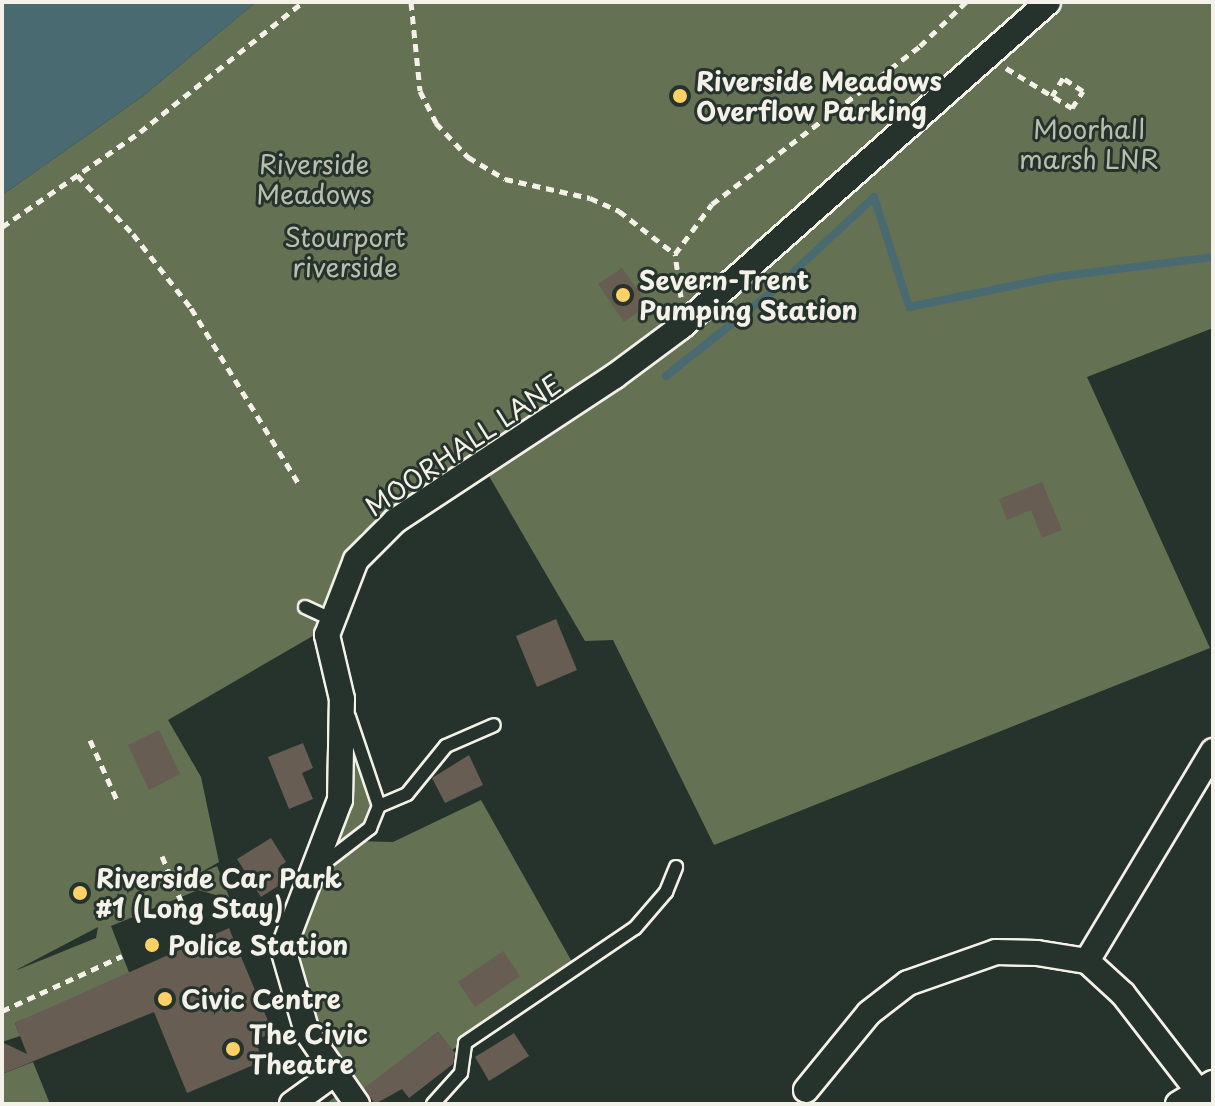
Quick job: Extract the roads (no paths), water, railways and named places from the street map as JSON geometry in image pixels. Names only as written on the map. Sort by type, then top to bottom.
[{"type":"street","name":"MOORHALL LANE","points":[[357,1104],[332,1075],[307,1032],[283,949],[318,868],[340,800],[342,699],[326,648],[331,619],[356,560],[395,521],[615,376],[694,316],[1048,2]]},
{"type":"street","points":[[1087,961],[1213,751]]},
{"type":"street","points":[[800,1097],[869,1013],[922,976],[996,952],[1087,961],[1123,994],[1199,1096]]},
{"type":"street","points":[[292,1104],[332,1075]]},
{"type":"lane","points":[[305,607],[331,619]]},
{"type":"lane","points":[[318,868],[370,828],[379,806],[342,699]]},
{"type":"lane","points":[[379,806],[407,794],[446,746],[494,725]]},
{"type":"lane","points":[[433,1104],[461,1073],[465,1043],[635,928],[666,892],[676,867]]},
{"type":"water","points":[[2,2],[256,2],[143,96],[2,195]]},
{"type":"waterway","points":[[666,376],[773,291],[874,197],[909,307],[1055,277],[1213,257]]},
{"type":"place","name":"Riverside Meadows Overflow Parking","points":[[680,96]]},
{"type":"place","name":"Severn-Trent Pumping Station","points":[[623,295]]},
{"type":"place","name":"Riverside Car Park #1 (Long Stay)","points":[[80,893]]},
{"type":"place","name":"Police Station","points":[[152,945]]},
{"type":"place","name":"Civic Centre","points":[[165,999]]},
{"type":"place","name":"The Civic Theatre","points":[[233,1049]]},
{"type":"park label","name":"Moorhall marsh LNR","points":[[1089,144]]},
{"type":"park label","name":"Riverside Meadows","points":[[314,179]]},
{"type":"park label","name":"Stourport riverside","points":[[345,252]]}]
